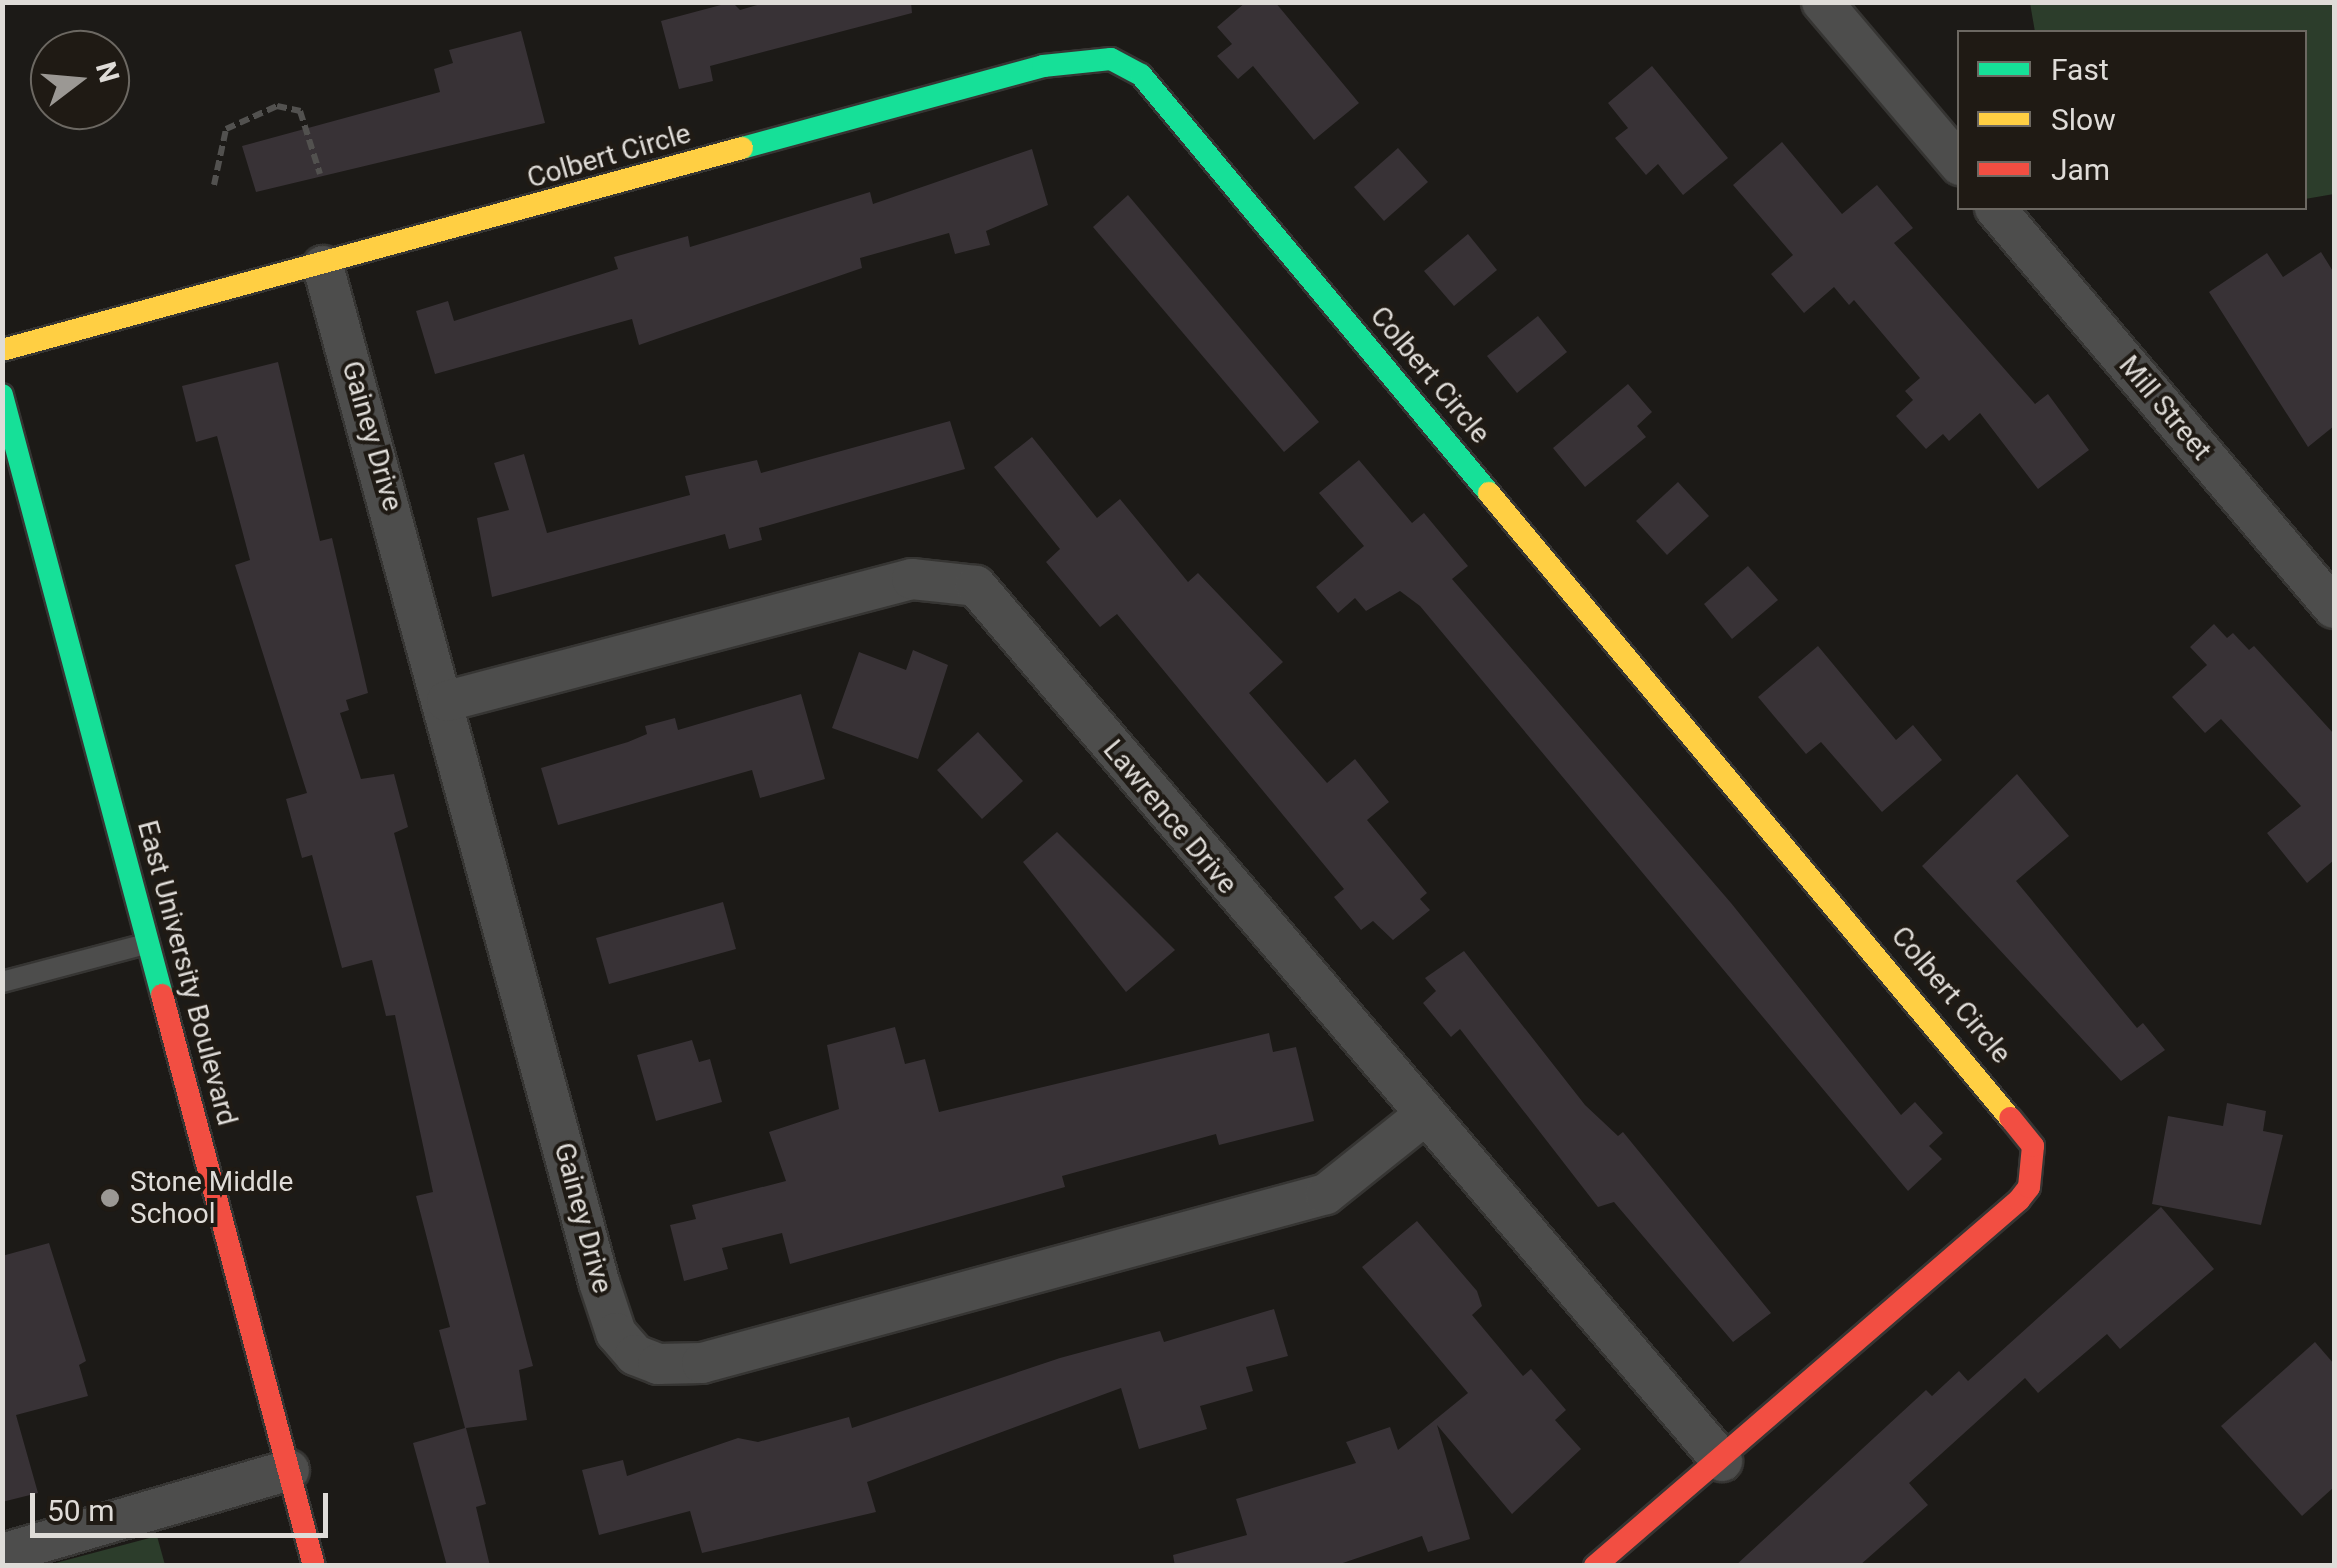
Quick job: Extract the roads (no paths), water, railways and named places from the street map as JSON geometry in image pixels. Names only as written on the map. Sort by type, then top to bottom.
[{"type":"street","points":[[1822,2],[1957,161]]},
{"type":"street","name":"Colbert Circle","points":[[2,350],[324,266],[1043,66],[1111,59],[1141,76],[2033,1146],[2030,1187],[2019,1200],[1595,1566]]},
{"type":"street","name":"Mill Street","points":[[1997,210],[2334,608]]},
{"type":"street","name":"Gainey Drive","points":[[324,266],[447,701],[599,1282],[616,1333],[635,1355],[658,1364],[702,1363],[1326,1194],[1422,1117]]},
{"type":"street","name":"East University Boulevard","points":[[3,401],[314,1566]]},
{"type":"street","name":"Lawrence Drive","points":[[447,701],[912,578],[976,586],[1422,1117],[1722,1460]]},
{"type":"street","points":[[2,1554],[290,1470]]},
{"type":"lane","points":[[2,982],[149,944]]},
{"type":"place","name":"Stone Middle School","points":[[110,1198]]}]
